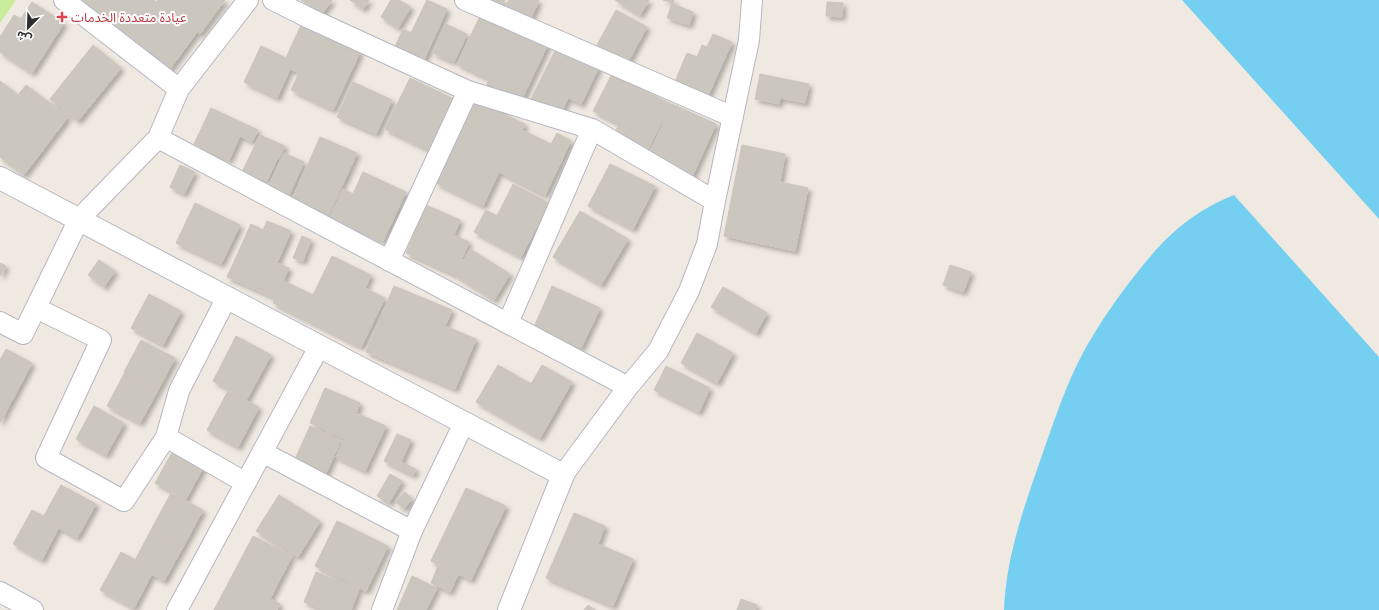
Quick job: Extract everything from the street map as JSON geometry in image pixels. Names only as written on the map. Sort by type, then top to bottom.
[{"type":"main road","points":[[0,178],[563,475],[510,610]]},
{"type":"street","points":[[64,0],[179,89]]},
{"type":"street","points":[[0,322],[23,334],[79,219],[158,138],[179,89],[248,0]]},
{"type":"street","points":[[273,0],[468,91],[592,129],[715,201]]},
{"type":"street","points":[[465,0],[732,117]]},
{"type":"street","points":[[563,475],[628,387],[658,351],[689,291],[708,244],[715,201],[749,40],[752,0]]},
{"type":"street","points":[[389,261],[468,91]]},
{"type":"street","points":[[508,323],[592,129]]},
{"type":"street","points":[[158,138],[628,387]]},
{"type":"street","points":[[36,308],[101,340],[46,458],[124,501],[166,437],[179,391],[227,297]]},
{"type":"street","points":[[177,610],[319,347]]},
{"type":"street","points":[[382,610],[412,530],[464,423]]},
{"type":"street","points":[[166,437],[246,483]]},
{"type":"street","points":[[262,452],[412,530]]},
{"type":"street","points":[[0,592],[33,610]]},
{"type":"green space","points":[[0,0],[16,0],[0,23]]},
{"type":"water","points":[[1182,0],[1379,0],[1379,219]]},
{"type":"water","points":[[1234,195],[1379,357],[1379,610],[1004,610],[1008,572],[1016,534],[1060,405],[1084,351],[1115,302],[1157,249],[1179,227],[1191,218],[1204,209]]},
{"type":"building","points":[[73,0],[154,0],[156,2],[158,0],[225,0],[200,34],[197,32],[170,69]]},
{"type":"building","points":[[301,0],[332,0],[322,14]]},
{"type":"building","points":[[350,0],[369,0],[363,9]]},
{"type":"building","points":[[391,0],[399,0],[411,7],[398,28],[381,17]]},
{"type":"building","points":[[427,0],[447,9],[423,62],[394,49],[403,29],[411,33]]},
{"type":"building","points":[[484,0],[505,0],[501,9]]},
{"type":"building","points":[[509,0],[539,0],[530,20],[505,8]]},
{"type":"building","points":[[615,0],[649,0],[640,15]]},
{"type":"building","points":[[663,0],[674,0],[673,4],[693,12],[689,25],[667,18],[672,3]]},
{"type":"building","points":[[32,2],[64,23],[32,73],[0,52],[0,37],[14,15],[21,19]]},
{"type":"building","points":[[827,2],[843,3],[842,17],[826,16]]},
{"type":"building","points":[[616,10],[647,27],[628,62],[597,45]]},
{"type":"building","points":[[482,12],[548,44],[521,101],[487,85],[489,79],[457,64]]},
{"type":"building","points":[[446,24],[467,34],[454,62],[433,53]]},
{"type":"building","points":[[301,25],[360,52],[333,110],[291,90],[299,73],[290,69],[277,98],[244,82],[261,46],[286,58]]},
{"type":"building","points":[[713,34],[732,42],[707,98],[674,84],[687,53],[697,57],[702,45],[707,47]]},
{"type":"building","points":[[93,45],[121,68],[78,121],[50,99]]},
{"type":"building","points":[[557,47],[599,67],[581,104],[568,98],[561,113],[531,99]]},
{"type":"building","points":[[612,74],[671,104],[648,149],[615,132],[619,124],[593,111]]},
{"type":"building","points":[[760,74],[809,84],[805,103],[780,98],[779,104],[755,99]]},
{"type":"building","points":[[410,78],[454,99],[429,150],[385,129]]},
{"type":"building","points":[[0,81],[18,95],[26,85],[68,117],[24,175],[0,157]]},
{"type":"building","points":[[353,82],[392,100],[376,134],[337,117]]},
{"type":"building","points":[[476,101],[525,124],[522,130],[551,144],[557,133],[571,141],[545,195],[499,172],[483,206],[436,183]]},
{"type":"building","points":[[672,104],[716,124],[691,179],[647,158]]},
{"type":"building","points":[[211,108],[258,130],[252,142],[240,136],[229,160],[194,144]]},
{"type":"building","points":[[260,135],[285,146],[267,181],[243,170]]},
{"type":"building","points":[[320,137],[357,153],[326,221],[290,205]]},
{"type":"building","points":[[742,145],[785,154],[780,182],[808,188],[795,251],[724,236]]},
{"type":"building","points":[[284,153],[304,162],[289,195],[269,185]]},
{"type":"building","points":[[610,164],[655,186],[633,229],[588,206]]},
{"type":"building","points":[[180,165],[195,172],[184,194],[170,187]]},
{"type":"building","points":[[363,172],[406,192],[383,241],[330,217],[343,189],[353,194]]},
{"type":"building","points":[[513,184],[549,203],[521,257],[474,232],[486,210],[497,216]]},
{"type":"building","points":[[195,203],[240,225],[221,264],[176,243]]},
{"type":"building","points":[[426,205],[460,220],[454,235],[469,242],[455,275],[406,253]]},
{"type":"building","points":[[580,211],[628,239],[601,285],[553,257]]},
{"type":"building","points":[[267,221],[291,231],[277,263],[289,268],[275,298],[227,277],[251,224],[263,230]]},
{"type":"building","points":[[302,236],[311,240],[303,261],[293,258]]},
{"type":"building","points":[[470,249],[510,274],[494,300],[455,275]]},
{"type":"building","points":[[332,256],[371,275],[365,288],[385,298],[361,347],[273,303],[284,281],[313,295]]},
{"type":"building","points":[[99,260],[115,271],[104,287],[88,275]]},
{"type":"building","points":[[0,263],[6,266],[0,276]]},
{"type":"building","points":[[950,265],[971,272],[963,292],[943,285]]},
{"type":"building","points":[[394,286],[452,310],[445,326],[476,339],[455,389],[366,352]]},
{"type":"building","points":[[552,286],[600,308],[581,348],[534,327]]},
{"type":"building","points":[[723,287],[767,313],[756,333],[711,307]]},
{"type":"building","points":[[149,294],[181,311],[163,345],[131,328]]},
{"type":"building","points":[[697,333],[733,353],[717,383],[681,363]]},
{"type":"building","points":[[236,336],[271,355],[247,399],[213,381]]},
{"type":"building","points":[[141,340],[175,358],[158,390],[124,372]]},
{"type":"building","points":[[6,349],[32,363],[0,423],[0,360]]},
{"type":"building","points":[[498,365],[531,384],[542,365],[572,382],[540,438],[476,402]]},
{"type":"building","points":[[666,366],[710,388],[699,412],[654,390]]},
{"type":"building","points":[[125,372],[158,390],[140,423],[107,406]]},
{"type":"building","points":[[325,388],[360,403],[356,413],[386,426],[365,471],[336,457],[344,439],[310,423]]},
{"type":"building","points":[[228,391],[259,407],[238,447],[207,430]]},
{"type":"building","points":[[94,406],[124,423],[106,455],[76,439]]},
{"type":"building","points":[[310,426],[341,440],[323,480],[292,466]]},
{"type":"building","points":[[397,434],[411,440],[401,462],[416,469],[413,475],[384,461]]},
{"type":"building","points":[[175,447],[205,464],[186,499],[155,483]]},
{"type":"building","points":[[390,474],[402,481],[389,503],[377,496]]},
{"type":"building","points":[[61,485],[96,504],[77,538],[42,519]]},
{"type":"building","points":[[466,488],[506,506],[471,580],[431,561]]},
{"type":"building","points":[[405,492],[412,499],[404,509],[396,502]]},
{"type":"building","points":[[171,493],[203,510],[183,547],[151,530]]},
{"type":"building","points":[[279,495],[320,521],[298,557],[256,531]]},
{"type":"building","points":[[32,510],[60,525],[42,560],[13,544]]},
{"type":"building","points":[[574,513],[605,526],[598,544],[633,559],[613,606],[546,578]]},
{"type":"building","points":[[337,521],[388,546],[366,591],[315,566]]},
{"type":"building","points":[[151,530],[183,547],[164,581],[133,564]]},
{"type":"building","points":[[253,536],[292,556],[270,599],[280,604],[277,610],[214,610]]},
{"type":"building","points":[[121,552],[154,570],[134,608],[100,590]]},
{"type":"building","points":[[438,566],[458,575],[450,592],[431,583]]},
{"type":"building","points":[[316,572],[359,589],[351,610],[318,610],[319,608],[304,602]]},
{"type":"building","points":[[412,576],[437,588],[426,610],[397,610]]},
{"type":"building","points":[[741,599],[757,605],[755,610],[737,610]]},
{"type":"building","points":[[588,605],[595,610],[584,610]]},
{"type":"place","name":"عيادة متعددة الخدمات","points":[[62,17]]}]
